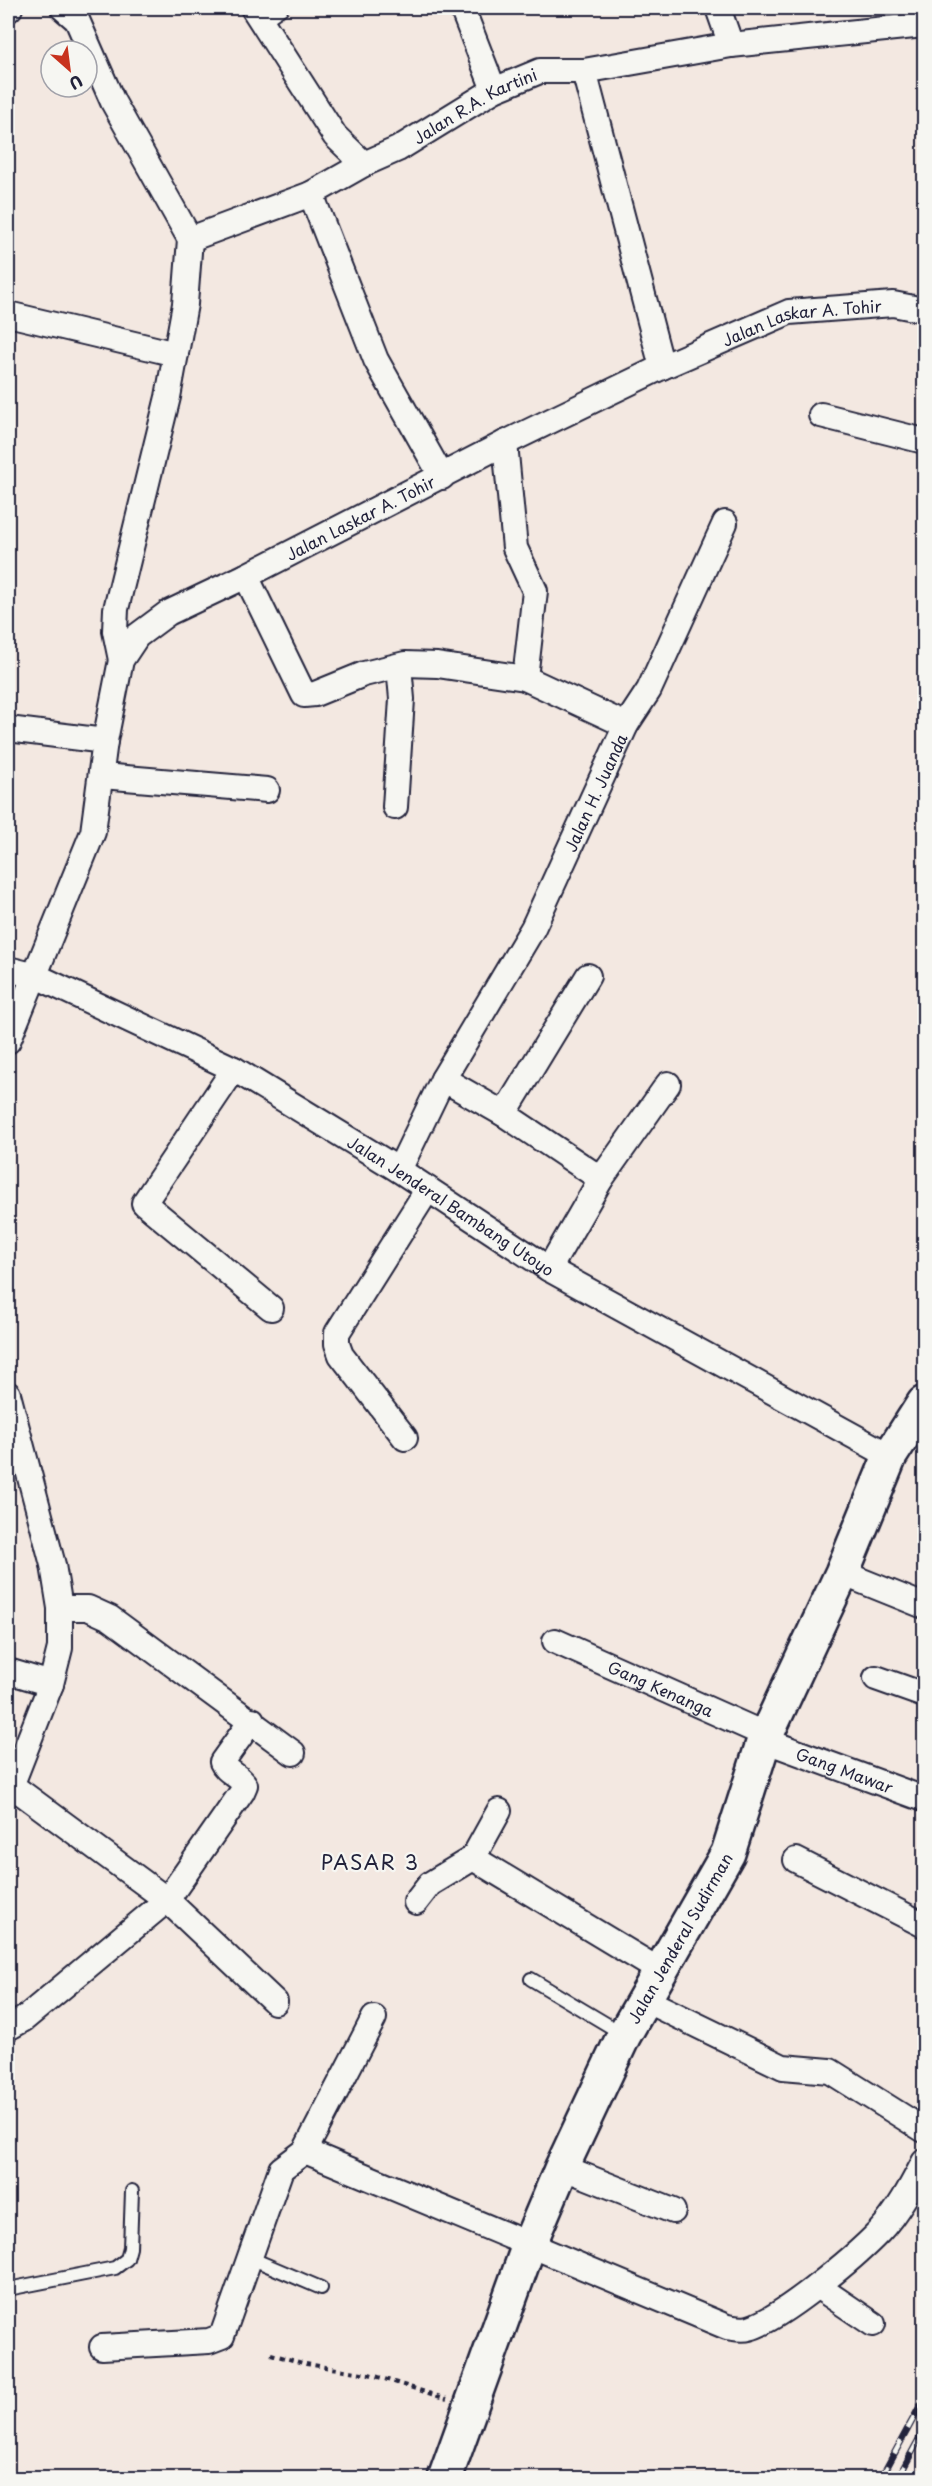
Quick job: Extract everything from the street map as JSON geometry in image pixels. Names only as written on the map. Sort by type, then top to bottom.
[{"type":"main road","name":"Jalan Jenderal Sudirman","points":[[445,2478],[530,2245],[562,2167],[624,2035],[728,1853],[765,1737],[842,1573],[890,1456],[924,1403]]},
{"type":"street","points":[[462,8],[494,90]]},
{"type":"street","points":[[718,8],[731,45]]},
{"type":"street","points":[[76,12],[113,102],[190,239],[185,304],[168,397],[119,595],[115,620],[121,660]]},
{"type":"street","points":[[266,12],[335,136],[364,164]]},
{"type":"street","name":"Jalan R.A. Kartini","points":[[190,239],[311,194],[364,164],[398,149],[494,90],[540,71],[584,71],[731,45],[924,25]]},
{"type":"street","points":[[584,71],[662,367]]},
{"type":"street","points":[[311,194],[376,360],[442,477]]},
{"type":"street","name":"Jalan Laskar A. Tohir","points":[[8,1041],[93,832],[105,741],[121,660],[137,636],[168,613],[246,576],[505,443],[662,367],[789,312],[893,304],[924,310]]},
{"type":"street","points":[[8,314],[176,354]]},
{"type":"street","points":[[821,415],[924,441]]},
{"type":"street","points":[[505,443],[515,548],[535,591],[525,678]]},
{"type":"street","points":[[626,725],[649,690],[724,523]]},
{"type":"street","name":"Jalan H. Juanda","points":[[246,576],[304,695],[315,694],[364,674],[399,666],[437,664],[525,678],[626,725],[533,928],[443,1080],[399,1170]]},
{"type":"street","points":[[395,807],[402,699],[399,666]]},
{"type":"street","points":[[8,729],[105,741]]},
{"type":"street","points":[[102,776],[267,790]]},
{"type":"street","name":"Jalan Jenderal Bambang Utoyo","points":[[8,969],[36,976],[234,1069],[399,1170],[549,1269],[890,1456]]},
{"type":"street","points":[[504,1114],[588,976]]},
{"type":"street","points":[[234,1069],[144,1203],[271,1308]]},
{"type":"street","points":[[443,1080],[504,1114],[601,1179]]},
{"type":"street","points":[[549,1269],[601,1179],[668,1084]]},
{"type":"street","points":[[405,1438],[341,1355],[336,1344],[337,1333],[428,1189]]},
{"type":"street","points":[[8,1394],[53,1565],[60,1608],[60,1648],[51,1684],[9,1790],[167,1900],[274,2002]]},
{"type":"street","points":[[842,1573],[924,1606]]},
{"type":"street","points":[[60,1608],[88,1608],[110,1618],[252,1720],[293,1753]]},
{"type":"street","name":"Gang Kenanga","points":[[555,1641],[765,1737]]},
{"type":"street","points":[[8,1671],[51,1684]]},
{"type":"street","points":[[876,1678],[924,1695]]},
{"type":"street","points":[[8,2028],[24,2019],[167,1900],[242,1792],[245,1785],[242,1779],[224,1767],[222,1762],[252,1720]]},
{"type":"street","name":"Gang Mawar","points":[[765,1737],[924,1799]]},
{"type":"street","points":[[416,1902],[430,1884],[473,1858],[499,1811]]},
{"type":"street","points":[[473,1858],[662,1972]]},
{"type":"street","points":[[796,1860],[924,1924]]},
{"type":"street","points":[[645,2000],[783,2067],[830,2071],[924,2130]]},
{"type":"street","points":[[102,2347],[209,2341],[222,2336],[227,2329],[248,2257],[281,2169],[305,2151],[374,2018]]},
{"type":"street","points":[[305,2151],[726,2326],[740,2329],[762,2323],[817,2286],[880,2231],[910,2188],[924,2162]]},
{"type":"street","points":[[562,2167],[673,2211]]},
{"type":"street","points":[[817,2286],[873,2325]]},
{"type":"lane","points":[[531,1979],[624,2035]]},
{"type":"lane","points":[[8,2289],[115,2268],[121,2264],[127,2259],[130,2248],[132,2191]]},
{"type":"lane","points":[[248,2257],[321,2288]]},
{"type":"path","points":[[271,2354],[306,2364],[369,2374],[470,2406]]},
{"type":"railway","points":[[881,2478],[924,2399]]},
{"type":"railway","points":[[898,2478],[924,2430]]},
{"type":"district","name":"PASAR 3","points":[[370,1862]]}]
